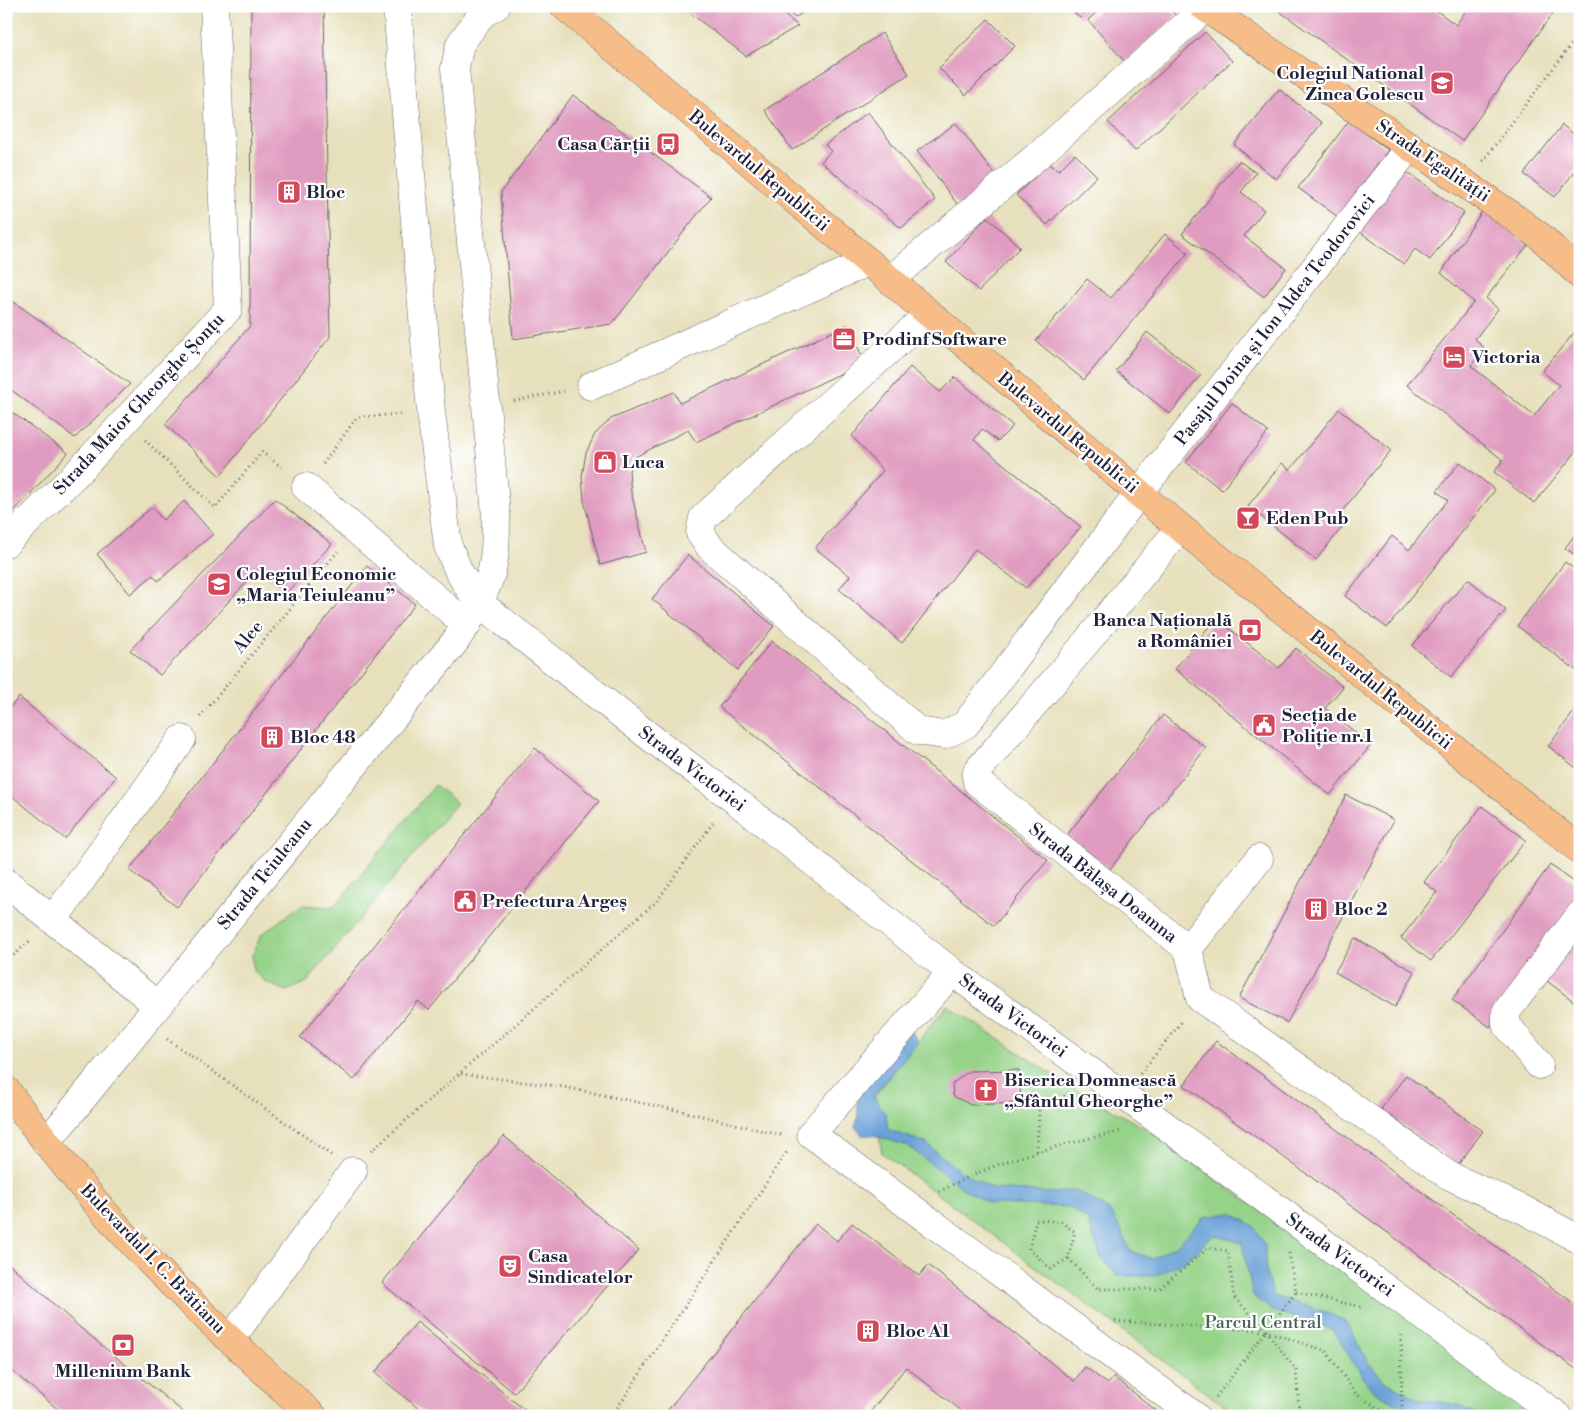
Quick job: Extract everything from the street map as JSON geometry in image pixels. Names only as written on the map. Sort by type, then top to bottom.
[{"type":"main road","name":"Bulevardul Republicii","points":[[564,6],[890,280],[1180,528],[1580,850]]},
{"type":"main road","name":"Strada Egalității","points":[[1204,7],[1541,237],[1580,275]]},
{"type":"main road","name":"Bulevardul I. C. Brătianu","points":[[6,1090],[46,1143],[107,1216],[230,1340],[312,1416]]},
{"type":"street","name":"Strada Maior Gheorghe Șonțu","points":[[6,543],[80,470],[228,309],[214,6]]},
{"type":"street","points":[[397,6],[431,412],[448,546],[473,613]]},
{"type":"street","name":"Strada Teiuleanu","points":[[46,1143],[454,643],[473,613],[490,576],[496,542],[496,514],[455,68],[460,44],[482,14],[496,6]]},
{"type":"street","points":[[890,280],[1042,152],[1204,7]]},
{"type":"street","name":"Pasajul Doina și Ion Aldea Teodorovici","points":[[929,314],[703,518],[700,534],[710,547],[918,731],[944,735],[965,725],[1139,493],[1410,146]]},
{"type":"street","points":[[591,386],[868,262]]},
{"type":"street","name":"Strada Victoriei","points":[[306,487],[355,530],[654,740],[731,797],[952,972],[1155,1118],[1558,1416]]},
{"type":"street","name":"Strada Bălașa Doamna","points":[[1180,528],[1066,667],[978,770],[976,782],[1188,949],[1200,998]]},
{"type":"street","points":[[53,920],[182,739]]},
{"type":"street","points":[[1188,949],[1259,859]]},
{"type":"street","points":[[6,882],[53,920],[150,1014]]},
{"type":"street","points":[[1539,1065],[1506,1024],[1506,1012],[1580,915]]},
{"type":"street","points":[[952,972],[803,1136],[1205,1407]]},
{"type":"street","points":[[1200,998],[1448,1175],[1524,1210],[1580,1240]]},
{"type":"street","points":[[230,1340],[353,1171]]},
{"type":"path","points":[[1466,184],[1580,33]]},
{"type":"path","points":[[125,421],[215,508],[262,452],[306,487]]},
{"type":"path","name":"Alee","points":[[182,739],[355,530]]},
{"type":"path","points":[[150,1014],[353,1171],[365,1156],[657,902],[731,797]]},
{"type":"path","points":[[1123,1096],[1200,998]]},
{"type":"path","points":[[461,1074],[564,1087],[803,1136],[612,1416]]},
{"type":"path","points":[[1037,1151],[1039,1110],[1058,1102],[1093,1074]]},
{"type":"path","points":[[944,1189],[984,1171],[1037,1151],[1141,1126],[1155,1118]]},
{"type":"path","points":[[1205,1407],[1296,1292],[1282,1213]]},
{"type":"path","points":[[1036,1220],[1060,1221],[1075,1232],[1068,1258],[1051,1269],[1029,1249],[1036,1220]]},
{"type":"path","points":[[1068,1258],[1098,1288],[1159,1289],[1208,1248],[1228,1252],[1234,1297],[1266,1332],[1296,1370],[1299,1410],[1297,1416]]},
{"type":"path","points":[[1296,1292],[1363,1308]]},
{"type":"path","points":[[1109,1320],[1266,1332],[1326,1351],[1356,1394],[1390,1416]]},
{"type":"path","points":[[1400,1326],[1402,1416]]},
{"type":"green space","points":[[435,785],[457,803],[307,982],[287,991],[267,983],[253,971],[252,955],[261,935],[301,905],[334,907]]},
{"type":"green space","name":"Parcul Central","points":[[947,1005],[1075,1089],[1141,1126],[1552,1416],[1238,1416],[882,1153],[873,1098]]},
{"type":"water","points":[[911,1030],[918,1042],[873,1096],[886,1115],[888,1130],[926,1143],[958,1170],[993,1189],[1055,1193],[1075,1190],[1109,1210],[1122,1231],[1129,1250],[1152,1259],[1177,1245],[1204,1217],[1231,1213],[1254,1226],[1265,1245],[1266,1273],[1274,1296],[1329,1313],[1348,1324],[1368,1362],[1384,1381],[1419,1399],[1459,1405],[1477,1416],[1434,1416],[1396,1403],[1372,1390],[1332,1329],[1273,1311],[1253,1296],[1242,1243],[1214,1235],[1186,1261],[1155,1276],[1118,1276],[1101,1258],[1088,1220],[1069,1207],[990,1204],[964,1189],[908,1146],[873,1135],[862,1135],[855,1127],[858,1117],[857,1095]]},
{"type":"building","name":"Bloc","points":[[251,6],[324,6],[330,337],[220,476],[165,424],[250,326]]},
{"type":"building","points":[[681,6],[774,6],[798,26],[746,56]]},
{"type":"building","points":[[782,6],[812,6],[795,18]]},
{"type":"building","points":[[1067,6],[1091,6],[1080,18]]},
{"type":"building","points":[[1103,6],[1167,6],[1176,16],[1125,62],[1088,20]]},
{"type":"building","name":"Colegiul National Zinca Golescu","points":[[1272,6],[1430,6],[1456,25],[1469,6],[1558,6],[1462,141]]},
{"type":"building","points":[[988,19],[1015,46],[966,95],[939,68]]},
{"type":"building","points":[[1205,32],[1232,61],[1135,151],[1108,122]]},
{"type":"building","points":[[882,33],[909,74],[792,150],[765,110]]},
{"type":"building","points":[[1279,89],[1322,123],[1276,179],[1234,145]]},
{"type":"building","points":[[573,95],[711,197],[612,324],[513,339],[501,192]]},
{"type":"building","points":[[868,112],[935,200],[901,228],[821,162],[831,151],[825,145]]},
{"type":"building","points":[[1349,121],[1388,150],[1338,217],[1298,188]]},
{"type":"building","points":[[956,123],[999,180],[961,209],[917,151]]},
{"type":"building","points":[[1562,125],[1575,135],[1580,128],[1580,164],[1555,197],[1524,174]]},
{"type":"building","points":[[1075,154],[1097,176],[1047,225],[1016,195],[1048,164],[1059,170]]},
{"type":"building","points":[[1239,161],[1256,173],[1241,192],[1264,210],[1244,236],[1286,268],[1264,297],[1182,234]]},
{"type":"building","points":[[1401,168],[1464,213],[1430,260],[1415,249],[1404,264],[1356,229]]},
{"type":"building","name":"Victoria","points":[[1483,210],[1528,245],[1486,298],[1498,309],[1475,339],[1484,348],[1471,366],[1534,416],[1559,385],[1542,371],[1580,326],[1580,447],[1534,503],[1494,472],[1503,460],[1407,385],[1474,302],[1441,273]]},
{"type":"building","points":[[987,217],[1020,247],[979,291],[946,262]]},
{"type":"building","points":[[1165,234],[1188,253],[1084,380],[1036,341],[1087,279],[1111,298]]},
{"type":"building","points":[[11,300],[130,384],[75,438],[6,386],[6,305]]},
{"type":"building","points":[[847,325],[865,362],[696,442],[688,430],[635,457],[629,471],[631,492],[646,552],[600,565],[584,501],[582,476],[586,453],[595,434],[611,419],[674,392],[680,403]]},
{"type":"building","points":[[1147,332],[1201,375],[1170,414],[1116,371]]},
{"type":"building","points":[[910,367],[940,392],[955,377],[1013,426],[998,441],[982,429],[974,440],[1081,527],[1026,588],[975,549],[902,643],[839,589],[850,576],[815,548],[883,471],[852,436]]},
{"type":"building","points":[[1232,403],[1268,432],[1222,490],[1186,462]]},
{"type":"building","points":[[6,408],[68,453],[6,520]]},
{"type":"building","points":[[1339,409],[1391,450],[1340,514],[1348,520],[1316,560],[1248,506],[1282,463],[1290,470]]},
{"type":"building","points":[[1460,462],[1495,490],[1387,628],[1345,596],[1392,536],[1409,550],[1448,500],[1437,491]]},
{"type":"building","name":"Colegiul Economic „Maria Teiuleanu”","points":[[275,499],[332,544],[287,592],[259,569],[160,675],[130,650]]},
{"type":"building","points":[[184,501],[213,534],[158,581],[153,575],[130,594],[97,554],[152,507],[163,520]]},
{"type":"building","points":[[1580,528],[1580,558],[1565,548]]},
{"type":"building","points":[[688,555],[774,626],[738,670],[652,599]]},
{"type":"building","points":[[1565,562],[1580,573],[1580,673],[1517,626]]},
{"type":"building","name":"Bloc 48","points":[[367,566],[415,604],[177,907],[129,870]]},
{"type":"building","points":[[1468,579],[1506,610],[1451,677],[1412,646]]},
{"type":"building","points":[[1216,618],[1279,668],[1296,648],[1343,687],[1325,708],[1371,745],[1330,795],[1175,669]]},
{"type":"building","points":[[772,641],[1048,860],[994,926],[719,707]]},
{"type":"building","points":[[19,697],[116,777],[65,839],[6,791],[6,712]]},
{"type":"building","points":[[1580,704],[1580,771],[1548,746]]},
{"type":"building","points":[[1163,715],[1206,748],[1110,869],[1067,835]]},
{"type":"building","name":"Prefectura Argeș","points":[[535,748],[599,801],[429,1010],[418,1001],[354,1080],[300,1037]]},
{"type":"building","name":"Bloc 2","points":[[1346,795],[1394,820],[1287,1023],[1239,998]]},
{"type":"building","points":[[1482,806],[1526,840],[1431,961],[1401,938],[1437,892],[1424,882]]},
{"type":"building","points":[[1550,865],[1580,886],[1580,902],[1490,1027],[1452,1000]]},
{"type":"building","points":[[1580,929],[1580,1006],[1543,978]]},
{"type":"building","points":[[1355,938],[1415,972],[1395,1007],[1335,972]]},
{"type":"building","points":[[1216,1041],[1580,1308],[1580,1372],[1184,1085]]},
{"type":"building","name":"Biserica Domnească „Sfântul Gheorghe”","points":[[1019,1070],[1021,1103],[971,1105],[953,1096],[952,1084],[969,1071]]},
{"type":"building","points":[[1406,1075],[1483,1131],[1458,1165],[1381,1109]]},
{"type":"building","name":"Casa Sindicatelor","points":[[504,1136],[639,1250],[514,1393],[382,1283]]},
{"type":"building","points":[[852,1223],[919,1276],[928,1265],[1074,1381],[1085,1367],[1108,1384],[1114,1377],[1163,1416],[968,1416],[906,1367],[867,1416],[663,1416],[816,1224],[837,1241]]},
{"type":"building","points":[[6,1261],[77,1325],[188,1416],[66,1416],[6,1366]]},
{"type":"building","points":[[417,1322],[527,1412],[524,1416],[428,1416],[375,1373]]},
{"type":"place","name":"Colegiul National Zinca Golescu","points":[[1442,83]]},
{"type":"place","name":"Casa Cărții","points":[[668,144]]},
{"type":"place","name":"Bloc","points":[[289,192]]},
{"type":"place","name":"Prodinf Software","points":[[844,339]]},
{"type":"place","name":"Victoria","points":[[1454,357]]},
{"type":"place","name":"Luca","points":[[605,462]]},
{"type":"place","name":"Eden Pub","points":[[1248,518]]},
{"type":"place","name":"Colegiul Economic „Maria Teiuleanu”","points":[[219,584]]},
{"type":"place","name":"Banca Națională a României","points":[[1250,630]]},
{"type":"place","name":"Secția de Poliție nr.1","points":[[1264,725]]},
{"type":"place","name":"Bloc 48","points":[[272,737]]},
{"type":"place","name":"Prefectura Argeș","points":[[465,901]]},
{"type":"place","name":"Bloc 2","points":[[1316,909]]},
{"type":"place","name":"Biserica Domnească „Sfântul Gheorghe”","points":[[986,1090]]},
{"type":"place","name":"Casa Sindicatelor","points":[[510,1266]]},
{"type":"place","name":"Bloc A1","points":[[868,1331]]},
{"type":"place","name":"Millenium Bank","points":[[123,1345]]}]
